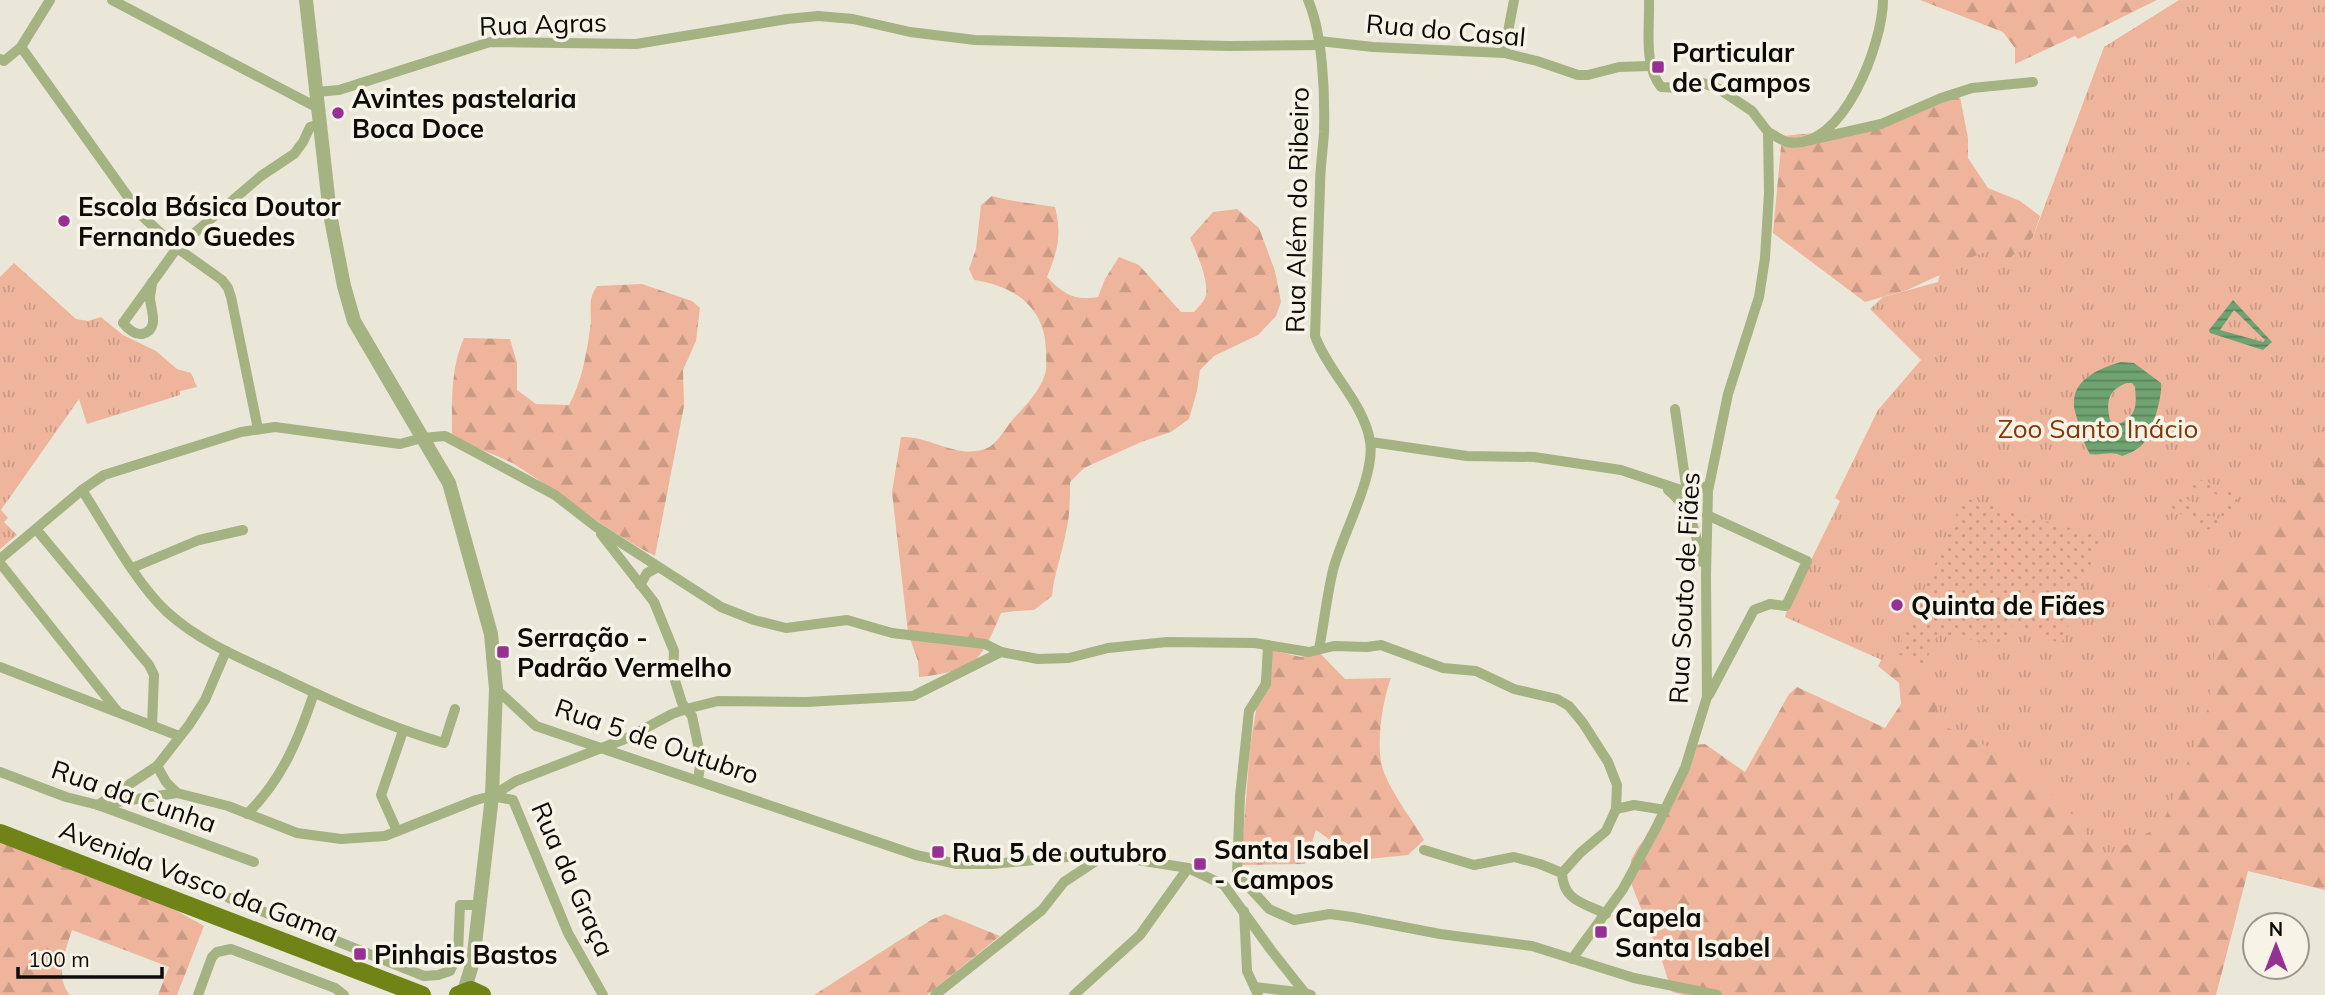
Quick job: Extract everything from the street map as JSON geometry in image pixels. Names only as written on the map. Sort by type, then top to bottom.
[{"type":"main road","name":"Avenida Vasco da Gama","points":[[0,833],[419,993]]},
{"type":"street","points":[[1,61],[22,47],[50,0]]},
{"type":"street","points":[[112,0],[318,108]]},
{"type":"street","points":[[306,0],[330,214],[354,321],[449,483],[491,634],[496,689],[492,796],[471,993]]},
{"type":"street","name":"Rua Além do Ribeiro","points":[[1308,0],[1315,16],[1320,43],[1324,132],[1315,336],[1364,422],[1371,442]]},
{"type":"street","points":[[1504,53],[1514,0]]},
{"type":"street","points":[[1649,0],[1650,66],[1653,77],[1661,87],[1679,88],[1703,83],[1719,89],[1752,111],[1768,132],[1787,142],[1806,141],[1881,124],[1941,98],[1972,88],[2033,82]]},
{"type":"street","points":[[1806,141],[1826,131],[1848,106],[1866,71],[1884,0]]},
{"type":"street","name":"Rua Agras","points":[[316,92],[339,90],[489,43],[636,44],[818,16],[853,19],[910,32],[975,40],[1230,46],[1320,43]]},
{"type":"street","name":"Rua do Casal","points":[[1320,43],[1504,53],[1578,75],[1619,67],[1650,66]]},
{"type":"street","points":[[22,47],[141,215],[177,248],[222,280],[228,288],[258,429]]},
{"type":"street","points":[[152,282],[177,248],[261,176],[294,154],[310,127],[320,124]]},
{"type":"street","name":"Rua Souto de Fiães","points":[[1572,959],[1623,889],[1665,810],[1685,768],[1707,697],[1706,575],[1709,485],[1728,394],[1759,297],[1765,258],[1769,193],[1768,132]]},
{"type":"street","points":[[1675,409],[1687,492]]},
{"type":"street","points":[[119,713],[0,561],[36,529],[104,475],[258,429],[275,427],[400,444],[445,436],[555,495],[595,526],[721,607],[754,620],[786,628],[848,620],[892,633],[985,644],[1001,652],[1038,659],[1167,642],[1255,643],[1309,652],[1334,646],[1381,645],[1443,668],[1476,671],[1514,689],[1557,699],[1569,706],[1583,723],[1608,762],[1617,785],[1616,809],[1606,831],[1562,873],[1563,884],[1570,897],[1606,914]]},
{"type":"street","points":[[1319,649],[1334,569],[1366,474],[1371,442],[1467,456],[1534,457],[1621,470],[1687,492],[1709,485]]},
{"type":"street","points":[[1664,486],[1679,498],[1692,519],[1706,575]]},
{"type":"street","points":[[82,490],[132,568],[164,609],[190,631],[314,693],[403,731],[444,743],[455,709]]},
{"type":"street","points":[[1707,515],[1807,561],[1786,606],[1770,604],[1754,611],[1707,697]]},
{"type":"street","points":[[595,526],[653,602],[674,651],[673,674],[682,703],[692,716],[701,759],[698,780]]},
{"type":"street","points":[[36,529],[149,665],[154,675],[152,726]]},
{"type":"street","points":[[132,568],[200,540],[243,530]]},
{"type":"street","points":[[640,585],[648,573],[659,567]]},
{"type":"street","points":[[1268,645],[1266,684],[1249,711],[1240,796],[1237,874],[1269,909],[1294,920],[1330,914],[1440,934],[1532,946],[1634,978],[1717,995]]},
{"type":"street","points":[[98,805],[157,766],[205,700],[226,651]]},
{"type":"street","points":[[98,805],[177,793],[228,806],[297,833],[341,839],[385,836],[492,796],[516,781],[602,749],[686,709],[718,701],[806,702],[913,696],[1001,652]]},
{"type":"street","points":[[0,667],[179,736]]},
{"type":"street","points":[[91,702],[97,686]]},
{"type":"street","name":"Rua 5 de Outubro","points":[[496,689],[536,726],[903,851],[957,864],[1105,855],[1188,868],[1224,885],[1270,950],[1308,994]]},
{"type":"street","points":[[247,814],[276,779],[298,740],[314,693]]},
{"type":"street","points":[[397,831],[381,795],[403,731]]},
{"type":"street","points":[[157,766],[166,782],[177,793]]},
{"type":"street","name":"Rua da Cunha","points":[[0,772],[254,862]]},
{"type":"street","name":"Rua da Graça","points":[[492,796],[513,800],[568,933],[603,995]]},
{"type":"street","points":[[1616,809],[1634,805],[1665,810]]},
{"type":"street","points":[[1424,850],[1474,865],[1514,857],[1562,873]]},
{"type":"street","points":[[934,995],[1042,910],[1064,882],[1105,855]]},
{"type":"street","points":[[1074,995],[1140,936],[1188,868]]},
{"type":"street","points":[[1224,885],[1237,874]]},
{"type":"street","points":[[229,898],[424,976],[450,971],[458,954],[460,905],[480,905]]},
{"type":"street","points":[[1244,911],[1247,971],[1257,991]]},
{"type":"street","points":[[198,995],[212,957],[217,952],[230,949],[335,988],[344,995]]},
{"type":"street","name":"Rua 5 de Outubro","points":[[1257,991],[1308,994]]},
{"type":"green space","points":[[1920,0],[2157,0],[2078,39],[2075,36],[2015,64],[2015,48],[2003,32]]},
{"type":"green space","name":"Zoo Santo Inácio","points":[[2179,0],[2325,0],[2325,449],[2235,558],[2208,584],[2216,639],[2208,708],[2162,825],[2099,860],[2080,822],[2005,755],[1931,720],[1947,689],[1785,617],[1840,501],[1835,498],[1878,410],[1921,360],[1870,309],[1883,297],[1938,282],[1941,269],[1993,249],[2008,260],[2033,237],[2104,47]]},
{"type":"green space","points":[[1946,94],[1960,97],[1968,138],[1968,158],[1988,188],[2020,201],[2040,216],[2019,279],[1973,260],[1907,290],[1865,302],[1773,233],[1782,136],[1880,127]]},
{"type":"green space","points":[[992,196],[1055,207],[1058,242],[1047,277],[1064,292],[1075,297],[1098,297],[1105,279],[1119,257],[1139,265],[1181,312],[1194,312],[1204,300],[1206,292],[1202,268],[1190,238],[1213,212],[1237,209],[1259,228],[1275,271],[1281,302],[1276,316],[1258,335],[1214,356],[1200,370],[1189,419],[1171,432],[1141,442],[1084,468],[1070,482],[1068,519],[1052,596],[1034,610],[1001,613],[985,646],[973,662],[954,671],[919,677],[918,661],[908,633],[892,492],[901,437],[922,439],[964,451],[985,449],[997,440],[1032,398],[1046,372],[1045,337],[1034,312],[1015,294],[974,280],[969,269],[976,249],[981,205]]},
{"type":"green space","points":[[14,263],[76,319],[88,321],[101,317],[123,335],[156,351],[177,369],[191,373],[197,387],[180,391],[180,395],[87,424],[79,399],[1,510],[8,518],[4,522],[17,535],[0,549],[0,277]]},
{"type":"green space","points":[[642,284],[692,301],[700,308],[696,341],[683,370],[684,406],[655,556],[517,466],[452,438],[454,374],[464,338],[510,339],[517,363],[517,390],[536,404],[569,405],[583,368],[591,323],[591,302],[597,286]]},
{"type":"green space","points":[[2325,449],[2325,890],[2248,871],[2216,995],[1684,995],[1672,992],[1629,878],[1631,860],[1649,835],[1693,745],[1705,744],[1745,772],[1789,694],[1797,687],[1885,728],[1901,704],[1899,683],[1878,666],[1895,634]]},
{"type":"green space","points":[[2193,477],[2239,494],[2233,512],[2220,527],[2207,529],[2172,508],[2176,492],[2191,502],[2190,506],[2219,519],[2228,500],[2199,486],[2198,489],[2188,489],[2187,485]]},
{"type":"green space","points":[[1964,498],[2101,537],[2061,644],[2013,622],[2005,644],[1937,635],[1924,666],[1896,653]]},
{"type":"green space","points":[[1266,649],[1301,657],[1318,651],[1345,679],[1391,678],[1382,713],[1380,753],[1389,783],[1424,840],[1408,855],[1359,860],[1316,830],[1305,864],[1241,865],[1250,747]]},
{"type":"green space","points":[[0,842],[170,907],[204,926],[177,995],[158,995],[169,967],[72,930],[62,972],[65,988],[70,995],[0,995]]},
{"type":"green space","points":[[945,914],[1000,936],[927,995],[814,995],[931,920]]},
{"type":"shaded area","points":[[2233,300],[2272,342],[2263,350],[2210,333],[2209,330]],"holes":[[[2234,310],[2265,340],[2263,342],[2220,330]]]},
{"type":"shaded area","points":[[2121,362],[2134,363],[2161,383],[2152,425],[2142,445],[2130,453],[2122,456],[2114,453],[2090,454],[2075,410],[2075,394],[2084,380],[2091,375]],"holes":[[[2132,383],[2135,387],[2134,409],[2124,422],[2114,423],[2110,420],[2110,397],[2116,389]]]},
{"type":"place","name":"Particular de Campos","points":[[1658,67]]},
{"type":"place","name":"Avintes pastelaria Boca Doce","points":[[338,113]]},
{"type":"place","name":"Escola Básica Doutor Fernando Guedes","points":[[64,221]]},
{"type":"place","name":"Quinta de Fiães","points":[[1897,605]]},
{"type":"place","name":"Serração - Padrão Vermelho","points":[[503,652]]},
{"type":"place","name":"Rua 5 de outubro","points":[[938,852]]},
{"type":"place","name":"Santa Isabel - Campos","points":[[1200,864]]},
{"type":"place","name":"Capela Santa Isabel","points":[[1601,932]]},
{"type":"place","name":"Pinhais Bastos","points":[[360,954]]}]
